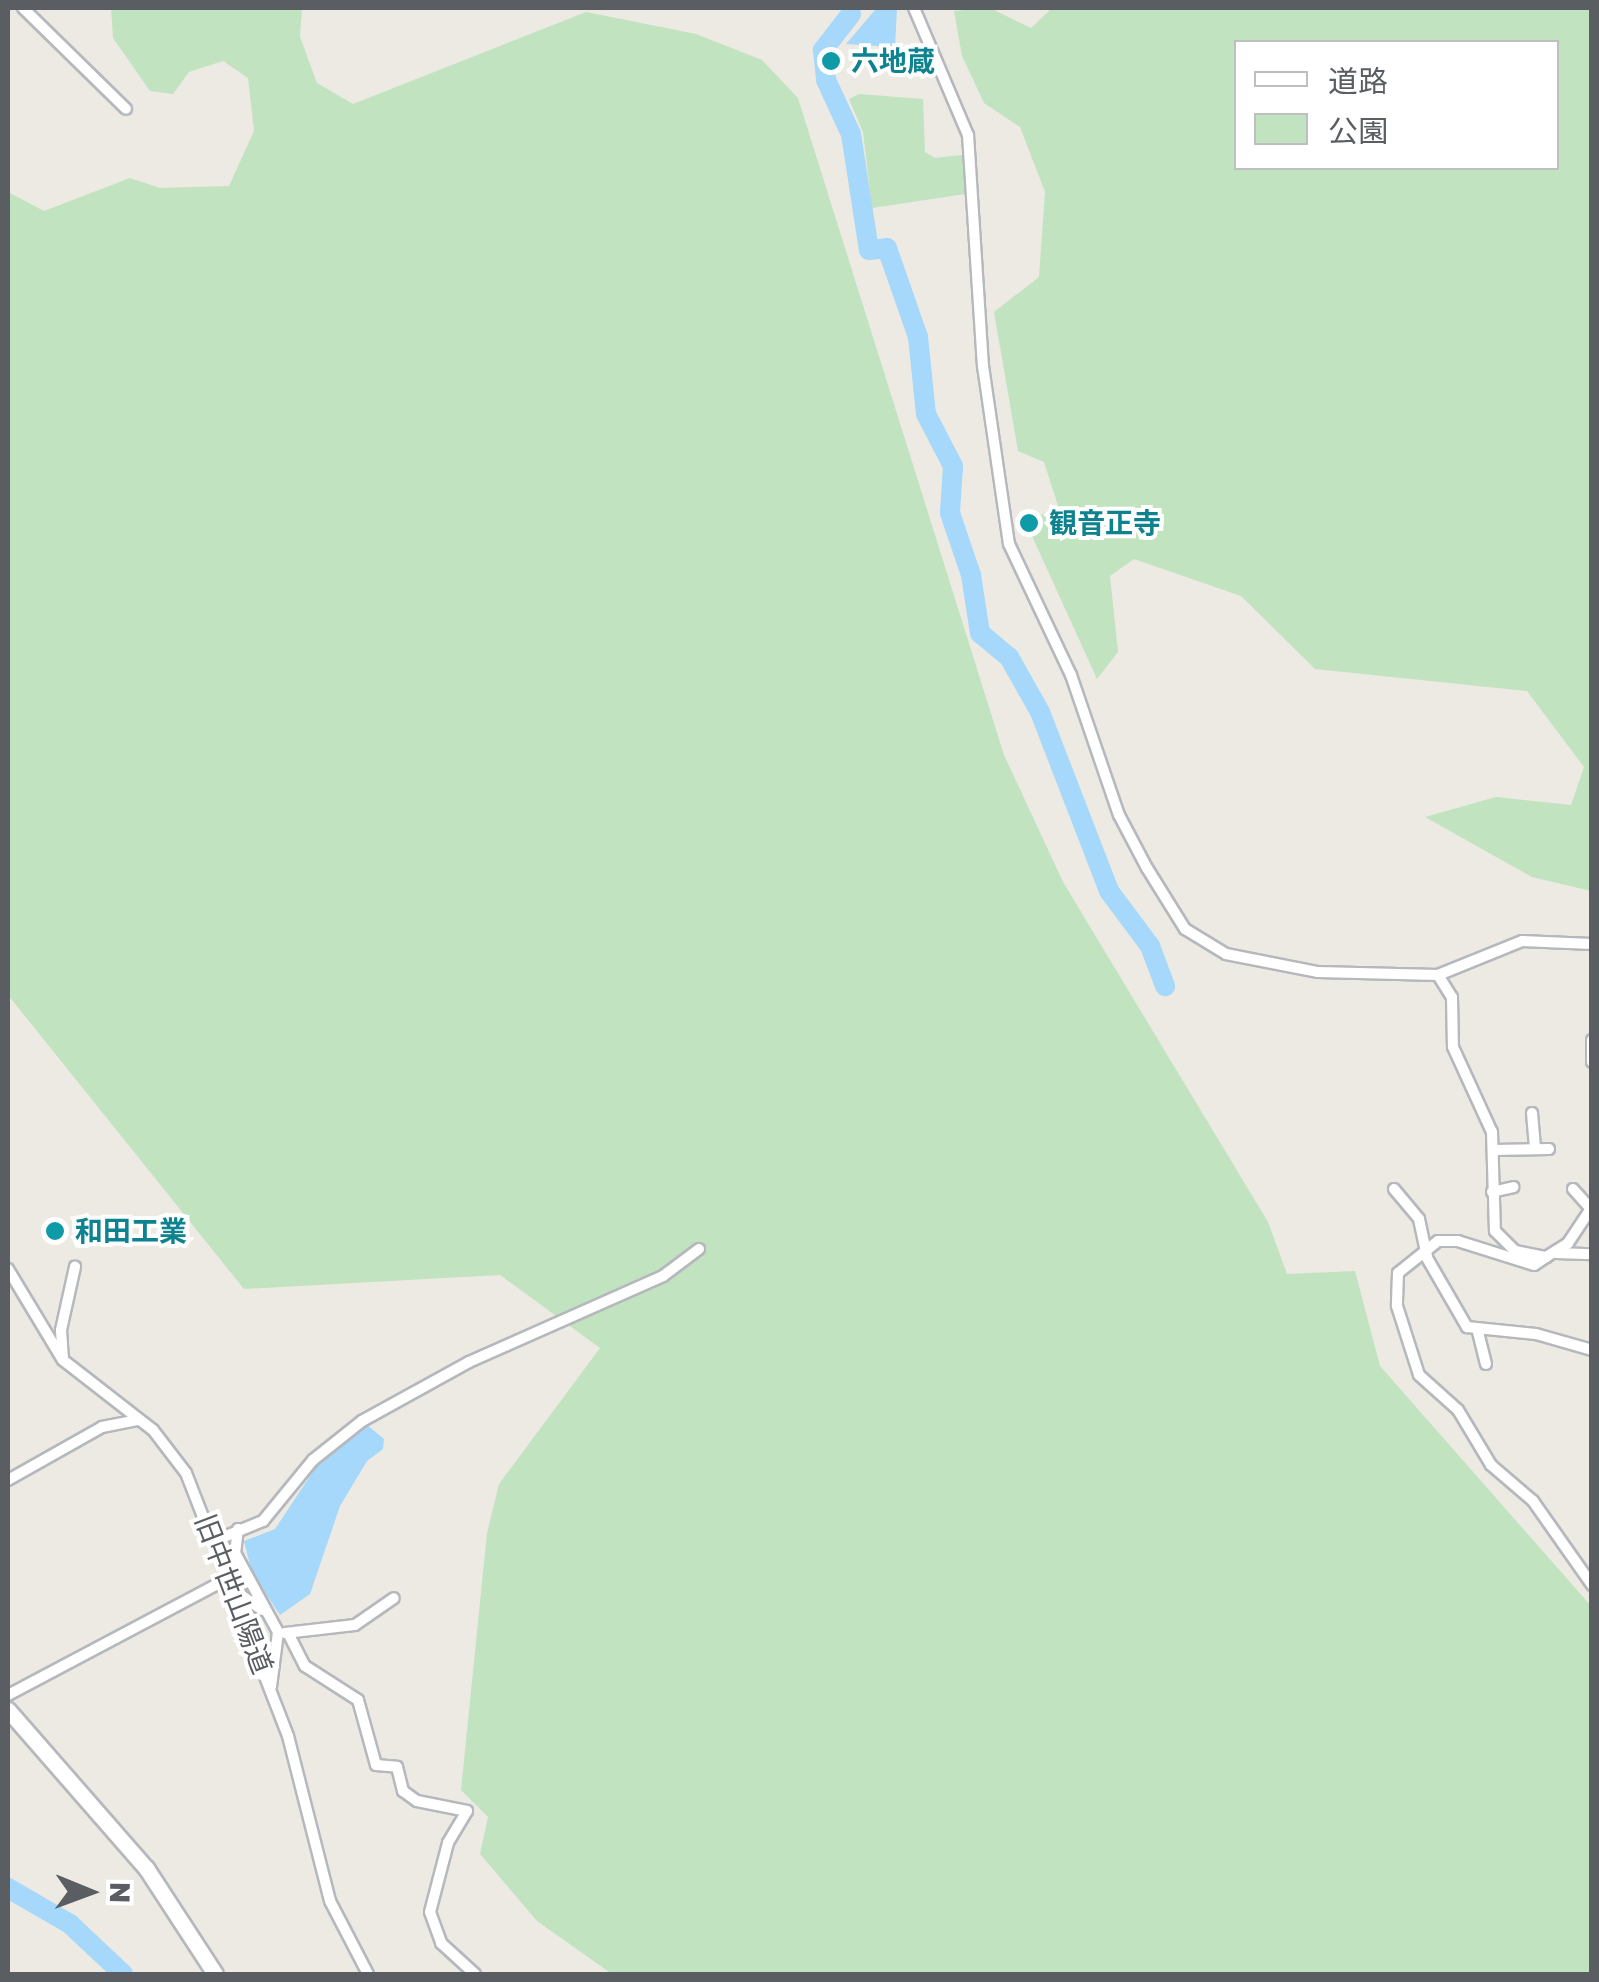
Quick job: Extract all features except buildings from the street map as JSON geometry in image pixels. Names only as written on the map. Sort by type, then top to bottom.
[{"type":"main road","points":[[8,1710],[146,1868],[215,1974]]},
{"type":"street","points":[[23,8],[126,109]]},
{"type":"street","points":[[914,8],[970,148],[983,366],[1009,544],[1071,675],[1119,816],[1185,930],[1226,954],[1318,972],[1438,976],[1522,941],[1592,944]]},
{"type":"street","points":[[1438,976],[1452,996],[1453,1047],[1494,1150],[1495,1230],[1503,1243],[1526,1256],[1592,1254]]},
{"type":"street","points":[[1592,1040],[1592,1062]]},
{"type":"street","points":[[1532,1113],[1535,1147]]},
{"type":"street","points":[[1494,1150],[1549,1149]]},
{"type":"street","points":[[1492,1192],[1514,1187]]},
{"type":"street","points":[[1394,1189],[1419,1219],[1424,1248],[1468,1327],[1478,1332],[1536,1334],[1592,1350]]},
{"type":"street","points":[[1573,1189],[1591,1208],[1551,1255],[1534,1265],[1446,1240],[1424,1248],[1402,1268],[1395,1291],[1419,1376],[1458,1410],[1491,1465],[1534,1501],[1592,1585]]},
{"type":"street","points":[[214,1541],[263,1521],[313,1460],[362,1421],[468,1362],[663,1276],[698,1249]]},
{"type":"street","points":[[63,1360],[61,1330],[75,1267]]},
{"type":"street","name":"旧中世山陽道","points":[[8,1268],[63,1360],[138,1420],[186,1473],[300,1771],[330,1902],[368,1974]]},
{"type":"street","points":[[1478,1332],[1486,1364]]},
{"type":"street","points":[[8,1480],[102,1428],[138,1420]]},
{"type":"street","points":[[238,1529],[235,1552],[266,1613]]},
{"type":"street","points":[[8,1695],[230,1583],[266,1613],[304,1666],[358,1700],[376,1764],[397,1767],[404,1791],[417,1800],[467,1811],[448,1843],[430,1912],[441,1943],[466,1960],[475,1974]]},
{"type":"street","points":[[283,1633],[355,1625],[394,1598]]},
{"type":"street","points":[[271,1687],[283,1633]]},
{"type":"green space","points":[[111,8],[302,8],[300,37],[317,83],[353,104],[586,12],[696,34],[762,60],[798,98],[1004,755],[1063,882],[1268,1222],[1287,1274],[1355,1271],[1380,1366],[1591,1606],[1591,1974],[612,1974],[537,1921],[480,1854],[488,1817],[461,1790],[487,1533],[499,1484],[600,1348],[500,1275],[244,1289],[8,995],[8,192],[44,211],[130,178],[160,188],[229,186],[254,131],[248,78],[223,61],[189,72],[173,94],[150,91],[113,38]]},
{"type":"green space","points":[[990,8],[1031,28],[1052,8],[1591,8],[1591,891],[1532,877],[1425,817],[1496,797],[1571,805],[1584,767],[1527,691],[1315,669],[1241,596],[1134,559],[1110,576],[1118,652],[1097,679],[1022,514],[1061,515],[1044,462],[1018,451],[994,312],[1039,277],[1045,192],[1020,127],[984,103],[962,56],[954,11]]},
{"type":"green space","points":[[859,94],[923,99],[925,152],[935,158],[962,155],[965,194],[872,208],[863,132],[849,99]]},
{"type":"water","points":[[897,8],[895,47],[846,44],[875,10]]},
{"type":"water","points":[[366,1424],[384,1439],[383,1449],[367,1461],[340,1506],[310,1594],[280,1615],[252,1573],[244,1541],[275,1529],[316,1467]]},
{"type":"waterway","points":[[851,14],[823,50],[826,80],[851,134],[869,250],[887,248],[918,337],[926,414],[953,466],[950,513],[971,575],[980,633],[1009,657],[1040,712],[1109,891],[1150,946],[1165,986]]},
{"type":"waterway","points":[[8,1888],[70,1924],[123,1974]]},
{"type":"place","name":"六地蔵","points":[[831,61]]},
{"type":"place","name":"観音正寺","points":[[1029,523]]},
{"type":"place","name":"和田工業","points":[[55,1231]]}]
